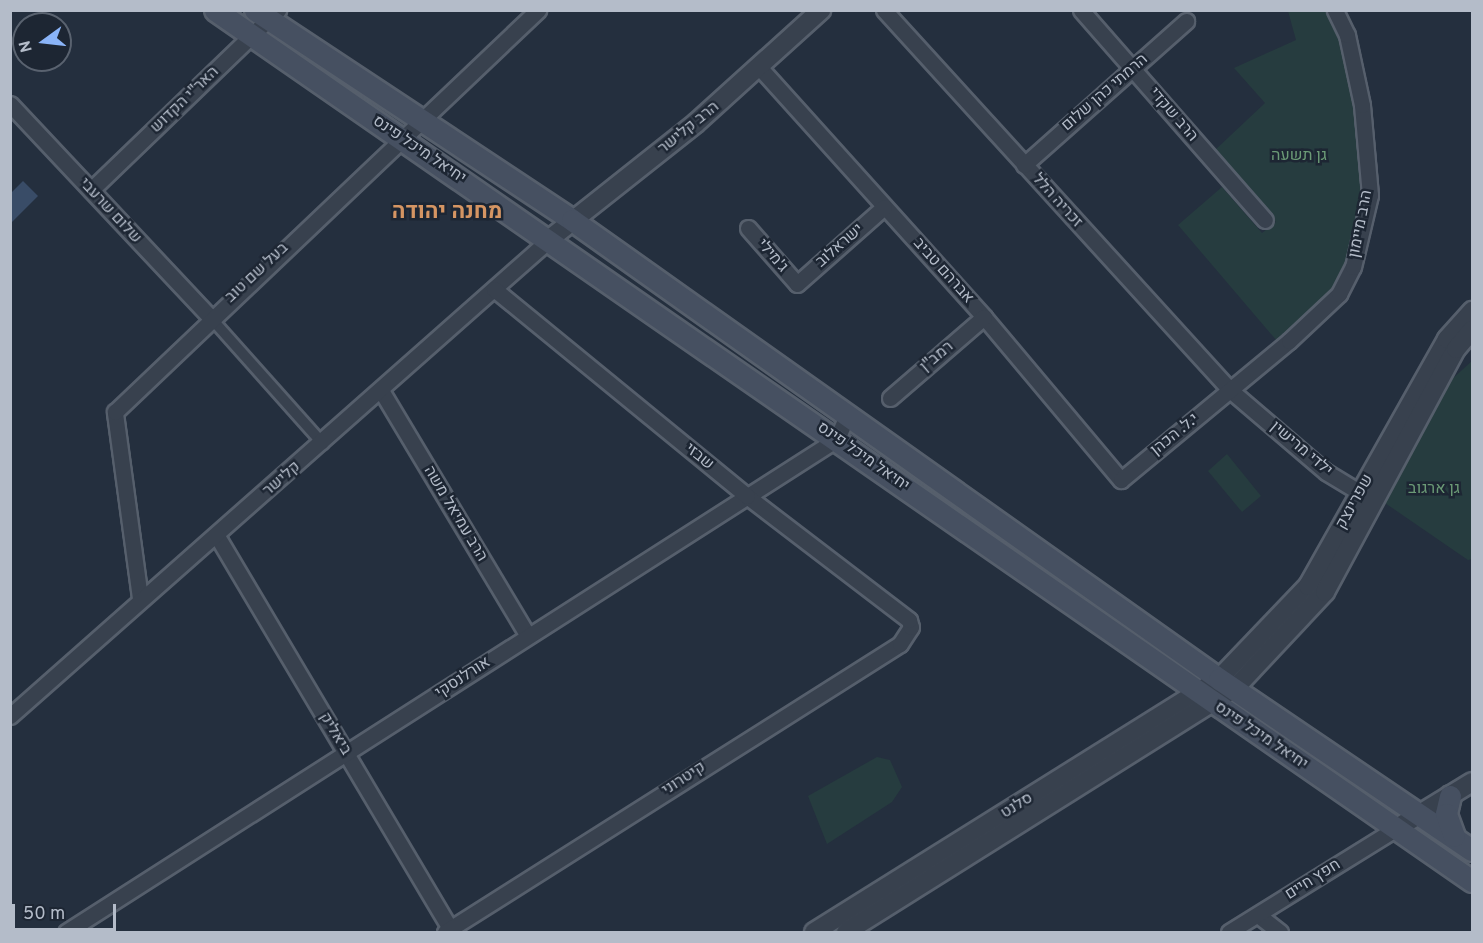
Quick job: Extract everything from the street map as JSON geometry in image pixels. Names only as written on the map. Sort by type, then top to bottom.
[{"type":"main road","points":[[215,10],[250,37]]},
{"type":"main road","name":"יחיאל מיכל פינס","points":[[267,14],[420,120],[572,220],[1227,683],[1473,850]]},
{"type":"main road","name":"יחיאל מיכל פינס","points":[[250,37],[551,238],[1205,698],[1473,881]]},
{"type":"main road","points":[[1450,796],[1446,814],[1454,836]]},
{"type":"street","name":"בעל שם טוב","points":[[140,598],[116,412],[210,317],[538,10]]},
{"type":"street","name":"הרב קלישר","points":[[551,238],[760,68],[821,10]]},
{"type":"street","name":"זכריה הלל","points":[[884,10],[1230,390]]},
{"type":"street","name":"הרב שקדי","points":[[1081,10],[1265,220]]},
{"type":"street","name":"הרב מיימון","points":[[1230,390],[1339,294],[1353,267],[1370,195],[1362,105],[1347,35],[1335,10]]},
{"type":"street","name":"האר\"י הקדוש","points":[[91,190],[250,37],[267,14]]},
{"type":"street","name":"הרמתי כהן שלום","points":[[1024,165],[1186,21]]},
{"type":"street","name":"אברהם טביב","points":[[760,68],[984,317],[1121,480]]},
{"type":"street","name":"שלום שרעבי","points":[[10,104],[210,317]]},
{"type":"street","name":"ישראלוב","points":[[797,284],[884,207]]},
{"type":"street","name":"ג'מילי","points":[[748,228],[797,284]]},
{"type":"street","name":"קלישר","points":[[10,716],[140,598],[217,536],[382,392],[551,238]]},
{"type":"street","name":"שבזי","points":[[494,289],[747,496],[909,620]]},
{"type":"street","name":"שפרינצק","points":[[1227,683],[1256,665],[1324,592],[1368,497],[1447,339],[1473,311]]},
{"type":"street","points":[[210,317],[323,444]]},
{"type":"street","name":"רמב\"ן","points":[[890,398],[984,317]]},
{"type":"street","name":"שפרינצק","points":[[1227,683],[1308,586],[1368,497],[1456,349],[1473,330]]},
{"type":"street","name":"י.ל. הכהן","points":[[1121,480],[1230,390]]},
{"type":"street","name":"ילדי מרישין","points":[[1230,390],[1326,472],[1368,497]]},
{"type":"street","name":"הרב עמיאל משה","points":[[382,392],[528,636]]},
{"type":"street","points":[[837,439],[848,416]]},
{"type":"street","name":"אורלנסקי","points":[[66,933],[837,439]]},
{"type":"street","name":"ביאליק","points":[[217,536],[449,931]]},
{"type":"street","name":"קיטרוני","points":[[449,931],[900,644],[908,636],[909,620]]},
{"type":"street","points":[[1256,665],[1250,678],[1263,707]]},
{"type":"street","name":"סלנט","points":[[846,933],[1227,683]]},
{"type":"street","name":"סלנט","points":[[814,933],[1205,698]]},
{"type":"street","points":[[1398,828],[1473,782]]},
{"type":"street","name":"חפץ חיים","points":[[1229,933],[1398,828]]},
{"type":"street","points":[[1258,915],[1280,933]]},
{"type":"green space","name":"גן תשעה","points":[[1288,11],[1328,11],[1342,36],[1357,104],[1365,194],[1347,266],[1335,288],[1277,341],[1178,225],[1222,187],[1262,233],[1276,222],[1214,151],[1265,103],[1234,68],[1296,40]]},
{"type":"green space","name":"גן ארגוב","points":[[1472,361],[1472,559],[1468,560],[1385,503],[1451,380]]},
{"type":"green space","points":[[1227,454],[1261,496],[1242,512],[1208,471]]},
{"type":"green space","points":[[877,757],[890,760],[902,787],[892,802],[827,844],[808,796]]},
{"type":"water","points":[[23,181],[38,196],[11,223],[11,193]]},
{"type":"district","name":"מחנה יהודה","points":[[447,213]]}]
